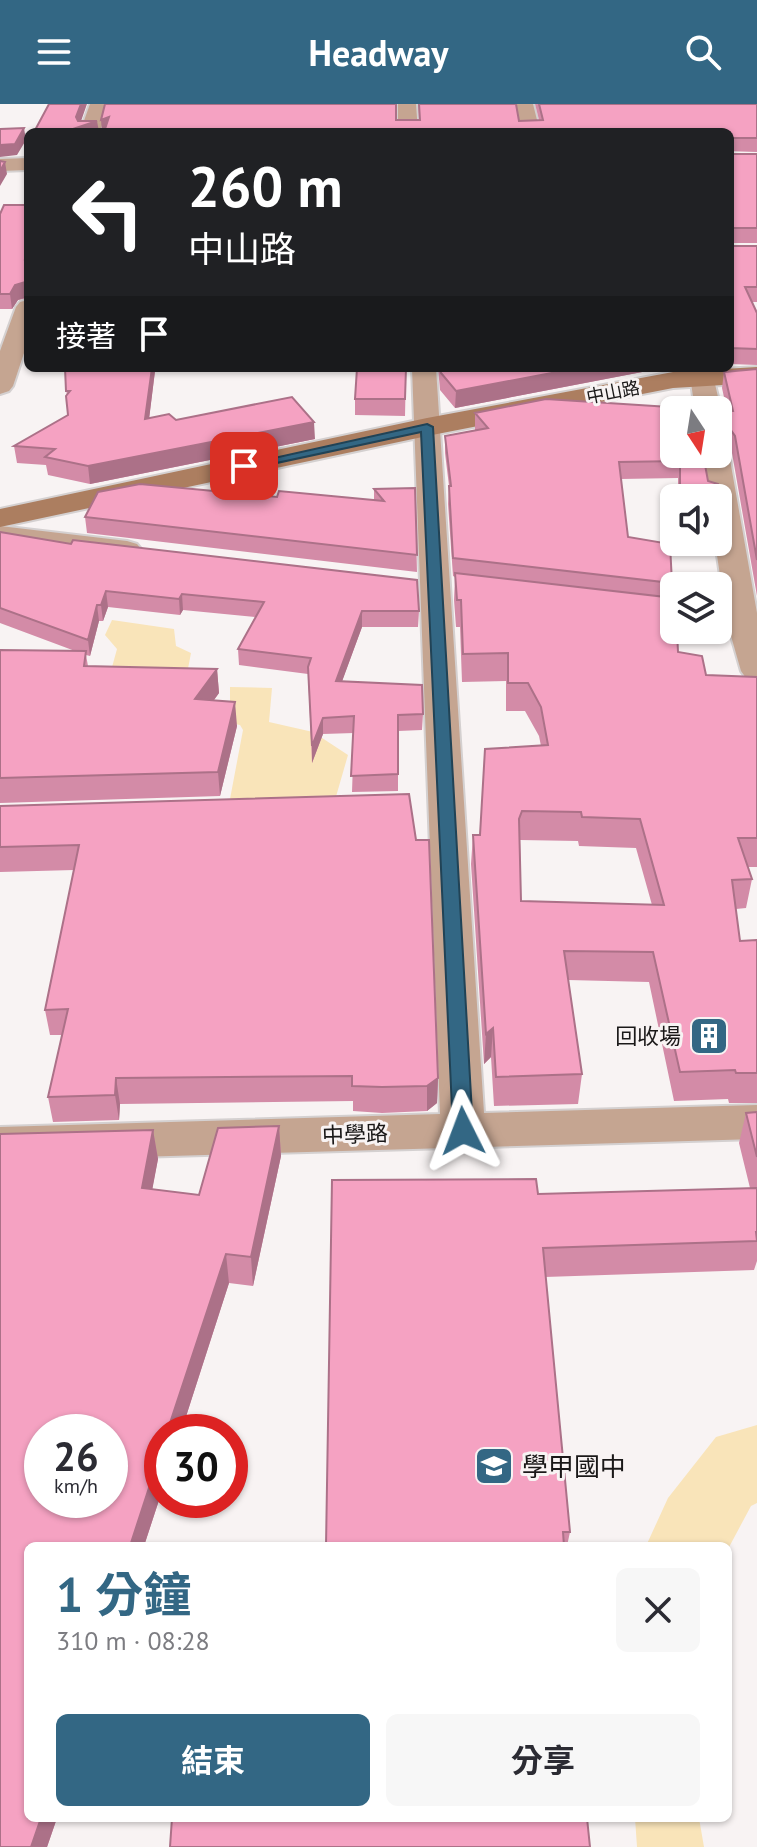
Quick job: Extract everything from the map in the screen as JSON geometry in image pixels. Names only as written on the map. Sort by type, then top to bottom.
[{"type":"main road","name":"中山路","points":[[0,518],[427,427],[703,376],[757,375]]},
{"type":"street","points":[[91,128],[99,104]]},
{"type":"street","points":[[407,104],[408,128]]},
{"type":"street","points":[[529,128],[524,104],[536,104]]},
{"type":"street","points":[[0,165],[24,164]]},
{"type":"street","points":[[0,386],[22,338]]},
{"type":"street","points":[[424,372],[436,586],[432,804],[463,1131]]},
{"type":"street","points":[[703,376],[706,396]]},
{"type":"street","points":[[717,468],[739,622],[757,671]]},
{"type":"street","points":[[0,535],[156,553]]},
{"type":"street","name":"中學路","points":[[0,1144],[757,1122]]},
{"type":"shaded area","points":[[112,620],[174,629],[176,646],[191,653],[186,679],[106,689],[117,649],[105,635]]},
{"type":"shaded area","points":[[230,687],[272,688],[269,722],[313,732],[348,755],[335,800],[230,799],[243,730],[240,725],[230,723]]},
{"type":"shaded area","points":[[757,1425],[757,1503],[751,1506],[732,1542],[648,1542],[668,1498],[716,1437]]},
{"type":"shaded area","points":[[635,1822],[700,1822],[704,1847],[637,1847]]},
{"type":"building","points":[[49,104],[81,104],[76,117],[78,121],[97,121],[76,128],[36,128]]},
{"type":"building","points":[[105,104],[396,104],[396,120],[420,120],[419,104],[516,104],[519,121],[543,120],[539,104],[757,104],[757,138],[734,138],[734,128],[105,128],[109,117],[101,120]]},
{"type":"building","points":[[24,128],[15,144],[0,145],[0,129]]},
{"type":"building","points":[[734,154],[757,154],[757,228],[734,228]]},
{"type":"building","points":[[4,205],[24,205],[24,282],[15,285],[10,294],[0,294],[0,214]]},
{"type":"building","points":[[734,246],[757,246],[757,287],[745,287],[757,313],[757,349],[734,348]]},
{"type":"building","points":[[757,369],[757,560],[732,432],[732,396],[724,372]]},
{"type":"building","points":[[65,372],[151,372],[145,419],[169,414],[176,420],[292,397],[314,422],[88,466],[45,457],[55,449],[14,446],[68,415],[66,396],[70,391],[66,391]]},
{"type":"building","points":[[357,372],[406,372],[405,399],[355,399]]},
{"type":"building","points":[[441,372],[557,372],[456,391]]},
{"type":"building","points":[[546,399],[660,406],[660,461],[619,462],[628,537],[660,542],[660,556],[671,556],[671,572],[660,572],[660,582],[453,558],[451,486],[445,436],[488,428],[475,413]]},
{"type":"building","points":[[680,468],[706,468],[708,481],[718,484],[680,484]]},
{"type":"building","points":[[140,484],[277,497],[279,491],[384,501],[374,489],[415,488],[417,555],[85,517],[98,492]]},
{"type":"building","points":[[0,532],[71,544],[73,540],[417,580],[419,611],[362,611],[336,681],[422,685],[423,714],[398,715],[398,774],[351,776],[354,716],[323,718],[312,746],[308,667],[311,658],[238,649],[264,602],[182,594],[179,599],[106,591],[101,605],[97,605],[88,640],[0,608]]},
{"type":"building","points":[[455,573],[660,596],[660,644],[678,644],[678,652],[702,656],[706,675],[757,677],[757,838],[738,838],[752,879],[732,880],[740,941],[757,940],[757,1073],[736,1073],[735,1070],[680,1072],[653,952],[564,951],[582,1074],[496,1077],[493,1028],[486,1034],[473,835],[480,835],[485,749],[548,745],[541,707],[528,683],[508,683],[508,653],[463,654],[461,600],[457,600]],"holes":[[[522,811],[581,812],[582,817],[640,819],[664,905],[521,901],[519,819]]]},
{"type":"building","points":[[0,650],[86,651],[84,666],[217,669],[195,699],[235,702],[218,772],[0,778]]},
{"type":"building","points":[[409,794],[416,840],[429,840],[438,1078],[427,1086],[382,1087],[352,1086],[352,1076],[116,1078],[115,1095],[48,1097],[68,1009],[45,1010],[79,845],[0,847],[0,806]]},
{"type":"building","points":[[757,1112],[757,1157],[746,1113]]},
{"type":"building","points":[[279,1126],[251,1257],[226,1254],[173,1414],[144,1414],[144,1503],[131,1542],[24,1542],[24,1822],[40,1822],[31,1847],[0,1847],[0,1134],[153,1130],[142,1188],[199,1195],[218,1128]]},
{"type":"building","points":[[536,1179],[538,1194],[757,1188],[757,1241],[543,1248],[570,1532],[563,1532],[564,1542],[326,1542],[332,1180]]},
{"type":"building","points":[[172,1822],[587,1822],[590,1847],[170,1847]]},
{"type":"place","name":"回收場","points":[[709,1036]]},
{"type":"place","name":"學甲國中","points":[[494,1466]]},
{"type":"route","points":[[244,466],[427,427],[463,1131]]}]
